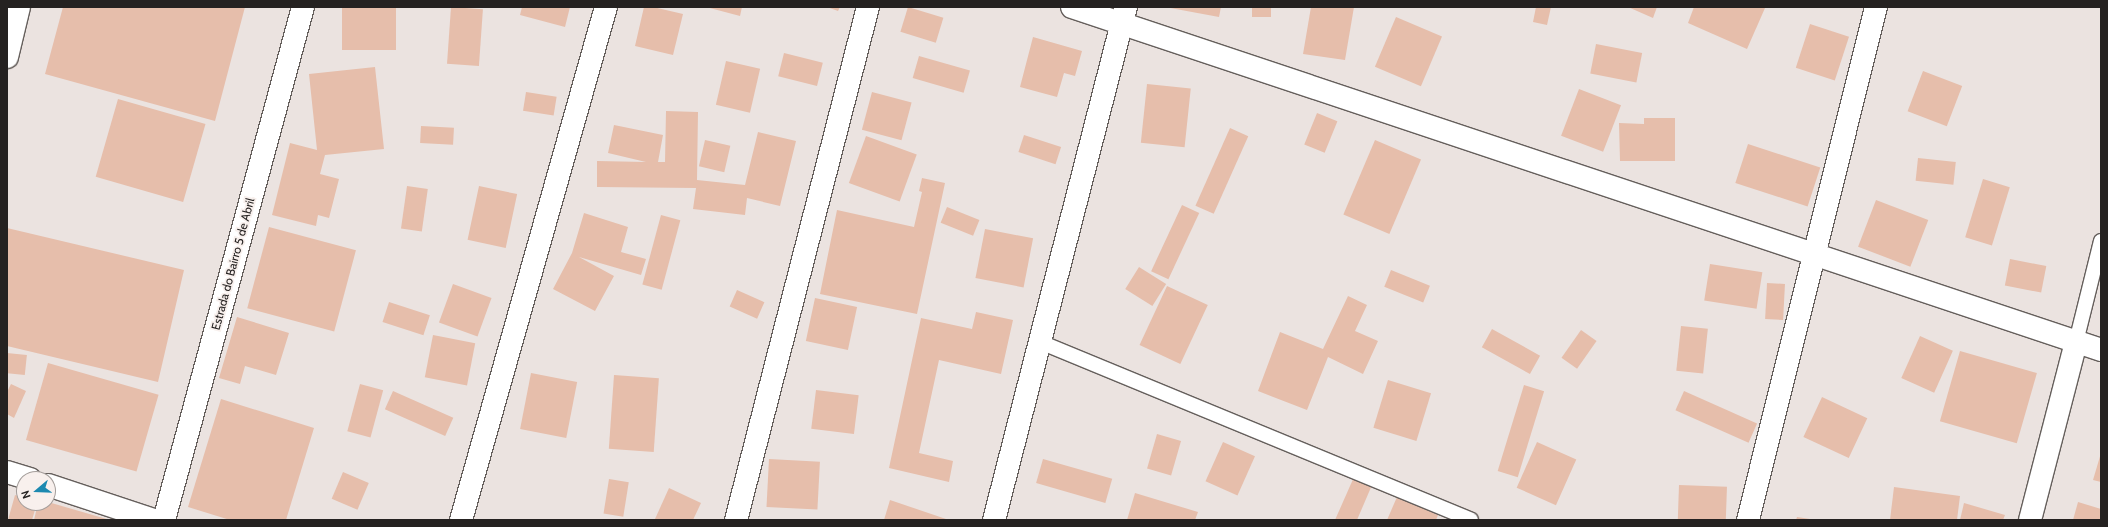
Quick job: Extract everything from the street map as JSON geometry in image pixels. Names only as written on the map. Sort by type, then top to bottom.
[{"type":"street","points":[[7,57],[19,7]]},
{"type":"street","name":"Estrada do Bairro 5 de Abril","points":[[164,520],[302,7]]},
{"type":"street","points":[[462,520],[606,7]]},
{"type":"street","points":[[736,520],[868,7]]},
{"type":"street","points":[[1072,7],[1124,16],[1814,256],[2101,350]]},
{"type":"street","points":[[1748,520],[1876,7]]},
{"type":"street","points":[[994,520],[1124,16]]},
{"type":"street","points":[[2030,520],[2076,342]]},
{"type":"street","points":[[56,488],[154,520]]},
{"type":"lane","points":[[2076,342],[2101,241]]},
{"type":"lane","points":[[1040,342],[1471,520]]},
{"type":"building","points":[[63,7],[245,7],[215,121],[45,74]]},
{"type":"building","points":[[342,7],[396,7],[396,50],[342,50]]},
{"type":"building","points":[[451,7],[483,9],[479,66],[447,64]]},
{"type":"building","points":[[522,7],[570,7],[565,27],[520,15]]},
{"type":"building","points":[[644,7],[653,7],[683,14],[673,55],[635,46]]},
{"type":"building","points":[[706,7],[742,7],[740,16]]},
{"type":"building","points":[[827,7],[840,7],[838,11]]},
{"type":"building","points":[[908,7],[943,18],[936,43],[900,32]]},
{"type":"building","points":[[1165,7],[1221,7],[1219,17]]},
{"type":"building","points":[[1252,7],[1271,7],[1271,17],[1252,17]]},
{"type":"building","points":[[1311,7],[1354,7],[1345,60],[1303,54]]},
{"type":"building","points":[[1536,7],[1551,7],[1547,25],[1533,22]]},
{"type":"building","points":[[1628,7],[1657,7],[1653,18]]},
{"type":"building","points":[[1694,7],[1765,8],[1747,49],[1688,23]]},
{"type":"building","points":[[1396,17],[1442,37],[1421,86],[1375,67]]},
{"type":"building","points":[[1810,24],[1849,37],[1835,80],[1796,68]]},
{"type":"building","points":[[1033,37],[1082,51],[1075,76],[1064,73],[1057,97],[1020,87]]},
{"type":"building","points":[[1596,44],[1642,53],[1636,82],[1590,73]]},
{"type":"building","points":[[784,53],[823,63],[817,86],[778,76]]},
{"type":"building","points":[[919,56],[970,71],[964,93],[913,78]]},
{"type":"building","points":[[726,61],[760,69],[750,113],[716,105]]},
{"type":"building","points":[[375,67],[384,149],[325,155],[320,174],[339,179],[329,218],[318,215],[316,226],[272,215],[290,143],[317,150],[309,74]]},
{"type":"building","points":[[1923,71],[1962,86],[1947,126],[1908,111]]},
{"type":"building","points":[[1147,84],[1191,89],[1185,147],[1141,143]]},
{"type":"building","points":[[1579,89],[1621,105],[1603,152],[1561,136]]},
{"type":"building","points":[[526,92],[557,97],[554,116],[523,111]]},
{"type":"building","points":[[872,92],[912,103],[902,140],[862,130]]},
{"type":"building","points":[[118,99],[205,124],[183,202],[96,177]]},
{"type":"building","points":[[666,111],[698,112],[697,180],[745,185],[758,132],[796,141],[780,206],[747,198],[745,215],[693,209],[696,188],[597,187],[597,161],[646,162],[608,153],[614,125],[663,135],[658,162],[665,162]]},
{"type":"building","points":[[1317,113],[1337,121],[1325,153],[1304,145]]},
{"type":"building","points":[[1644,118],[1675,118],[1675,161],[1620,161],[1619,123],[1644,124]]},
{"type":"building","points":[[421,126],[454,128],[453,145],[420,143]]},
{"type":"building","points":[[1230,128],[1248,136],[1214,214],[1195,206]]},
{"type":"building","points":[[1024,135],[1061,147],[1056,164],[1018,152]]},
{"type":"building","points":[[866,136],[917,154],[900,201],[849,183]]},
{"type":"building","points":[[705,140],[730,146],[724,172],[699,166]]},
{"type":"building","points":[[1375,140],[1421,160],[1389,234],[1343,215]]},
{"type":"building","points":[[1748,144],[1820,167],[1808,206],[1735,183]]},
{"type":"building","points":[[1918,158],[1956,162],[1953,185],[1916,181]]},
{"type":"building","points":[[922,178],[945,183],[917,314],[820,294],[837,210],[914,227],[922,192],[919,191]]},
{"type":"building","points":[[1983,179],[2010,187],[1992,246],[1965,237]]},
{"type":"building","points":[[407,186],[428,189],[422,232],[401,229]]},
{"type":"building","points":[[479,186],[517,194],[506,248],[468,240]]},
{"type":"building","points":[[1876,200],[1928,220],[1910,267],[1858,247]]},
{"type":"building","points":[[1182,205],[1199,213],[1168,279],[1151,271]]},
{"type":"building","points":[[947,207],[979,220],[973,236],[941,223]]},
{"type":"building","points":[[584,213],[628,227],[621,252],[646,259],[641,275],[579,257],[614,276],[595,311],[553,289],[572,253]]},
{"type":"building","points":[[661,215],[680,220],[662,290],[642,285]]},
{"type":"building","points":[[269,227],[356,250],[334,331],[247,308]]},
{"type":"building","points":[[7,228],[184,270],[158,382],[7,346]]},
{"type":"building","points":[[985,229],[1033,238],[1024,287],[975,278]]},
{"type":"building","points":[[2010,259],[2046,266],[2041,293],[2005,286]]},
{"type":"building","points":[[1710,264],[1762,272],[1757,309],[1704,301]]},
{"type":"building","points":[[1139,267],[1166,284],[1152,306],[1125,289]]},
{"type":"building","points":[[1391,270],[1430,286],[1423,302],[1384,287]]},
{"type":"building","points":[[1767,283],[1785,284],[1783,320],[1765,319]]},
{"type":"building","points":[[453,284],[492,298],[478,337],[439,323]]},
{"type":"building","points":[[1167,286],[1208,305],[1180,364],[1140,345]]},
{"type":"building","points":[[737,290],[764,302],[757,319],[730,306]]},
{"type":"building","points":[[1348,296],[1367,305],[1355,331],[1378,341],[1363,374],[1328,357],[1307,410],[1258,391],[1280,332],[1323,349]]},
{"type":"building","points":[[815,298],[857,307],[848,350],[806,341]]},
{"type":"building","points":[[389,302],[430,315],[423,335],[383,322]]},
{"type":"building","points":[[976,312],[1013,320],[1001,374],[939,360],[919,453],[953,461],[949,482],[889,468],[921,318],[972,329]]},
{"type":"building","points":[[237,317],[289,333],[276,375],[245,366],[240,384],[219,378]]},
{"type":"building","points":[[1681,326],[1708,329],[1703,374],[1676,371]]},
{"type":"building","points":[[1492,329],[1540,356],[1530,374],[1482,347]]},
{"type":"building","points":[[1581,330],[1597,341],[1577,369],[1561,358]]},
{"type":"building","points":[[433,335],[475,343],[467,385],[425,377]]},
{"type":"building","points":[[1920,336],[1953,351],[1934,393],[1901,378]]},
{"type":"building","points":[[1960,351],[2037,373],[2017,443],[1940,421]]},
{"type":"building","points":[[7,353],[27,355],[25,375],[7,373]]},
{"type":"building","points":[[48,363],[159,395],[136,472],[26,440]]},
{"type":"building","points":[[531,373],[577,382],[566,438],[520,429]]},
{"type":"building","points":[[614,375],[659,378],[654,452],[609,449]]},
{"type":"building","points":[[1388,380],[1431,393],[1416,441],[1373,428]]},
{"type":"building","points":[[11,384],[26,391],[14,418],[7,414],[7,392]]},
{"type":"building","points":[[360,384],[383,390],[371,438],[347,431]]},
{"type":"building","points":[[1524,385],[1544,391],[1518,477],[1498,471]]},
{"type":"building","points":[[816,390],[859,395],[854,434],[811,429]]},
{"type":"building","points":[[393,391],[453,418],[445,436],[385,409]]},
{"type":"building","points":[[1684,391],[1757,424],[1749,443],[1675,410]]},
{"type":"building","points":[[1822,397],[1867,418],[1849,458],[1803,437]]},
{"type":"building","points":[[221,399],[314,428],[286,520],[230,520],[188,507]]},
{"type":"building","points":[[1157,434],[1181,441],[1171,475],[1147,469]]},
{"type":"building","points":[[1223,442],[1255,456],[1237,496],[1206,481]]},
{"type":"building","points":[[1537,442],[1576,459],[1556,505],[1517,488]]},
{"type":"building","points":[[2101,453],[2101,482],[2093,480]]},
{"type":"building","points":[[769,459],[820,462],[817,510],[766,507]]},
{"type":"building","points":[[1043,459],[1112,479],[1105,503],[1036,483]]},
{"type":"building","points":[[343,472],[369,483],[357,510],[332,499]]},
{"type":"building","points":[[1354,477],[1372,485],[1357,520],[1335,520]]},
{"type":"building","points":[[609,479],[629,482],[623,517],[604,514]]},
{"type":"building","points":[[1679,485],[1727,487],[1726,520],[1678,520]]},
{"type":"building","points":[[1894,487],[1960,496],[1957,520],[1890,520]]},
{"type":"building","points":[[669,488],[701,503],[693,520],[655,519]]},
{"type":"building","points":[[1135,493],[1198,512],[1195,520],[1127,520]]},
{"type":"building","points":[[15,495],[16,511],[35,511],[32,520],[8,520]]},
{"type":"building","points":[[1397,497],[1438,515],[1436,520],[1387,520]]},
{"type":"building","points":[[890,500],[949,520],[884,520]]},
{"type":"building","points":[[2078,502],[2101,509],[2101,520],[2073,520]]},
{"type":"building","points":[[1964,503],[2005,515],[2003,520],[1960,520]]},
{"type":"building","points":[[56,504],[110,520],[34,520],[36,511],[56,511]]},
{"type":"building","points":[[1797,517],[1810,519],[1810,520],[1796,520]]}]
